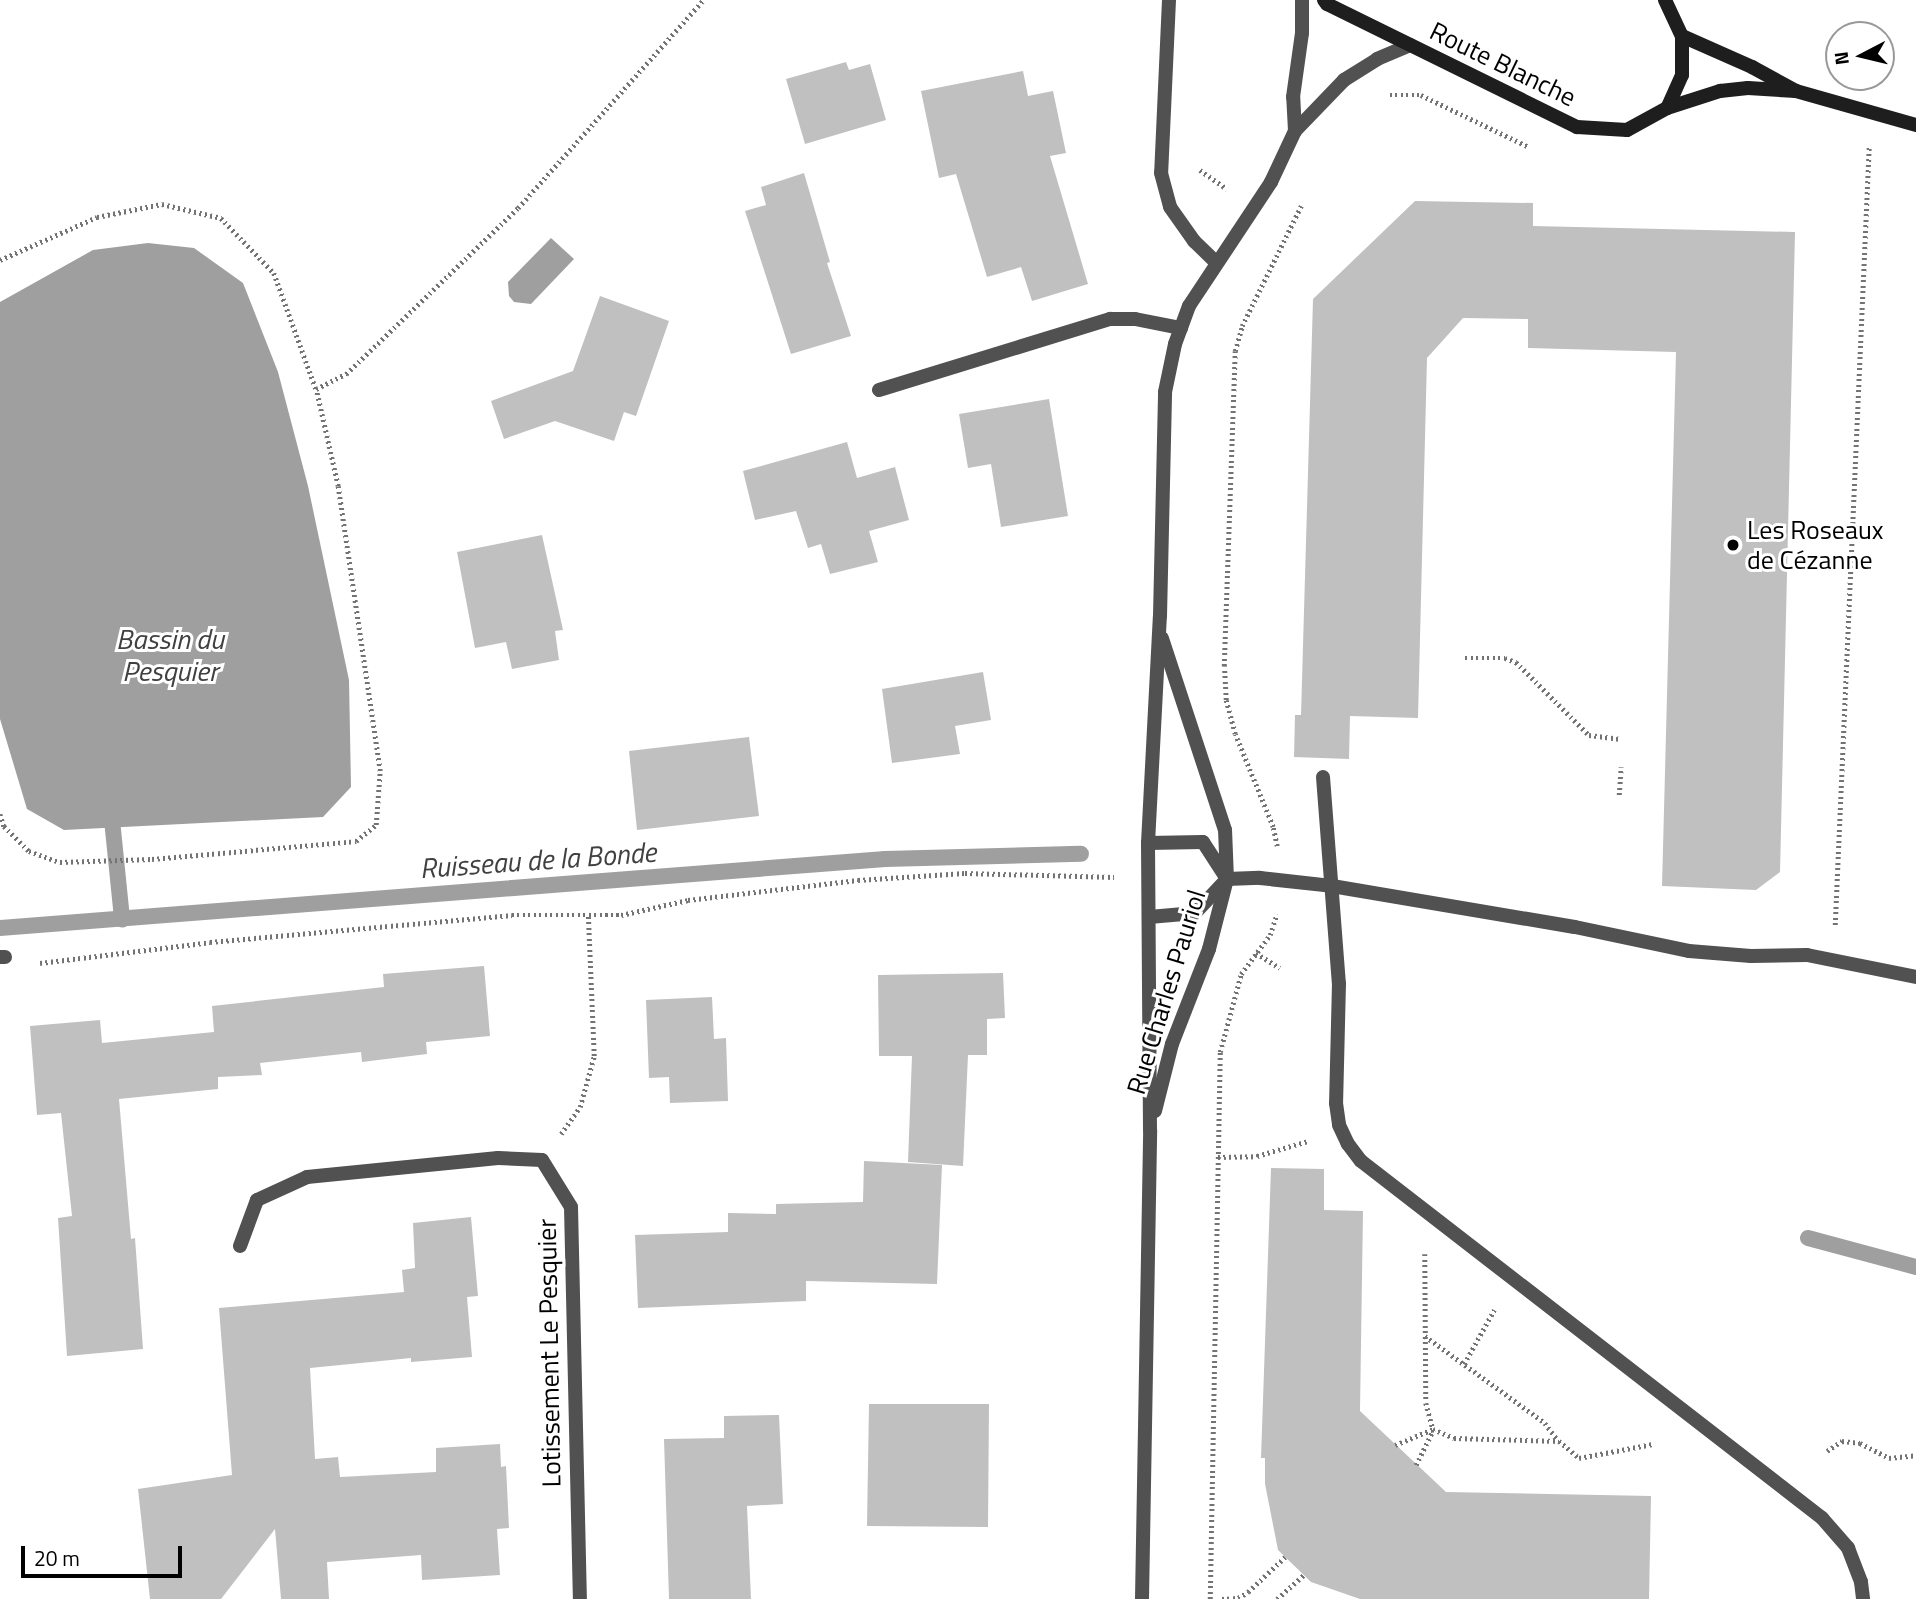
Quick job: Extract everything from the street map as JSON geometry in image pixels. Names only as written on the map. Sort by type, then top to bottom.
[{"type":"street","points":[[1170,0],[1161,173],[1170,207],[1194,241],[1216,262]]},
{"type":"street","points":[[1296,131],[1293,97],[1302,33],[1301,0]]},
{"type":"street","name":"Route Blanche","points":[[1324,0],[1327,4],[1577,127],[1627,130],[1667,108],[1720,92],[1748,88],[1796,91],[1916,125]]},
{"type":"street","points":[[1665,0],[1682,36],[1682,75],[1667,108]]},
{"type":"street","name":"Route Blanche","points":[[1682,36],[1740,61],[1796,91]]},
{"type":"street","name":"Rue Charles Pauriol","points":[[1142,1599],[1150,1130],[1148,843],[1159,626],[1165,392],[1189,306],[1271,182],[1296,131],[1344,80],[1377,59],[1410,45]]},
{"type":"street","points":[[879,390],[1110,319],[1135,319],[1181,328]]},
{"type":"street","name":"Rue Charles Pauriol","points":[[1150,1130],[1172,1044],[1209,949],[1227,879],[1225,830],[1159,626]]},
{"type":"street","points":[[1323,777],[1339,983],[1336,1103],[1339,1125],[1361,1161],[1822,1518],[1848,1548],[1861,1582],[1863,1599]]},
{"type":"street","points":[[1148,843],[1203,842],[1227,879]]},
{"type":"street","points":[[1149,917],[1195,913],[1227,879],[1260,878],[1332,886],[1575,928],[1689,951],[1751,956],[1807,955],[1916,977]]},
{"type":"street","points":[[240,1246],[257,1200],[307,1177],[498,1158],[542,1160]]},
{"type":"street","name":"Lotissement Le Pesquier","points":[[542,1160],[571,1206],[580,1599]]},
{"type":"path","points":[[316,389],[346,374],[518,208],[703,0]]},
{"type":"path","points":[[1834,959],[1869,146]]},
{"type":"path","points":[[0,261],[97,217],[162,204],[221,218],[274,273],[316,389],[338,486],[380,771],[376,825],[356,841],[152,859],[60,862],[29,852],[4,826],[0,814]]},
{"type":"path","points":[[1265,807],[1235,734],[1224,677],[1235,351],[1242,326],[1292,225]]},
{"type":"path","points":[[1465,657],[1505,658],[1516,662],[1589,735],[1621,738]]},
{"type":"path","points":[[1619,795],[1621,767]]},
{"type":"path","points":[[3,957],[18,966],[210,942],[512,915],[621,915],[688,900],[858,880],[965,873],[1122,877]]},
{"type":"path","points":[[542,1160],[580,1107],[594,1056],[588,915]]},
{"type":"path","points":[[1210,1599],[1220,1052],[1241,974],[1256,953],[1280,968]]},
{"type":"path","points":[[1217,1157],[1257,1156],[1296,1147],[1339,1125]]},
{"type":"path","points":[[1416,1465],[1433,1429],[1426,1403],[1425,1250]]},
{"type":"path","points":[[1464,1364],[1497,1304]]},
{"type":"path","points":[[1426,1336],[1545,1423],[1559,1441],[1579,1458],[1653,1444]]},
{"type":"path","points":[[1395,1445],[1433,1429],[1454,1438],[1559,1441]]},
{"type":"path","points":[[1827,1451],[1842,1441],[1860,1443],[1889,1458],[1916,1455]]},
{"type":"path","points":[[1222,1599],[1238,1598],[1248,1592],[1285,1557]]},
{"type":"path","points":[[1277,1599],[1304,1575]]},
{"type":"water","points":[[551,238],[574,259],[531,304],[514,302],[509,296],[508,282]]},
{"type":"water","name":"Bassin du Pesquier","points":[[148,243],[194,248],[243,283],[278,372],[308,486],[349,680],[351,787],[323,817],[64,830],[27,809],[0,719],[0,302],[93,250]]},
{"type":"building","points":[[846,62],[849,70],[870,64],[886,120],[805,144],[786,79]]},
{"type":"building","points":[[1023,71],[1028,96],[1053,91],[1066,153],[1050,156],[1088,284],[1032,301],[1021,267],[987,277],[956,174],[939,178],[921,91]]},
{"type":"building","points":[[804,173],[830,262],[827,263],[851,336],[791,354],[745,211],[766,205],[761,187]]},
{"type":"building","name":"Les Roseaux de Cézanne","points":[[1415,201],[1533,203],[1533,226],[1795,232],[1780,872],[1756,890],[1662,886],[1676,352],[1528,348],[1528,319],[1463,318],[1427,358],[1418,718],[1350,716],[1349,759],[1294,757],[1295,715],[1301,715],[1313,299]]},
{"type":"building","points":[[600,296],[669,321],[636,416],[624,412],[614,441],[555,421],[504,439],[491,401],[573,371]]},
{"type":"building","points":[[1049,399],[1068,516],[1001,527],[991,464],[968,468],[959,414]]},
{"type":"building","points":[[847,442],[857,478],[895,467],[909,520],[869,531],[878,562],[830,574],[821,544],[808,548],[796,511],[755,520],[743,471]]},
{"type":"building","points":[[542,535],[563,630],[555,631],[559,660],[512,669],[506,642],[475,648],[457,552]]},
{"type":"building","points":[[983,672],[991,720],[955,726],[960,754],[892,763],[882,689]]},
{"type":"building","points":[[749,737],[759,816],[637,830],[629,751]]},
{"type":"building","points":[[484,966],[490,1036],[426,1042],[427,1054],[362,1062],[361,1052],[260,1063],[262,1075],[218,1077],[218,1089],[119,1099],[131,1239],[135,1238],[143,1349],[67,1356],[58,1218],[72,1216],[61,1113],[37,1115],[30,1026],[100,1020],[102,1043],[214,1032],[212,1006],[384,987],[383,974]]},
{"type":"building","points":[[1003,973],[1005,1018],[987,1019],[987,1055],[968,1055],[963,1166],[908,1162],[912,1056],[879,1056],[878,975]]},
{"type":"building","points":[[712,997],[714,1039],[726,1038],[728,1101],[670,1103],[669,1077],[649,1078],[646,1000]]},
{"type":"building","points":[[864,1161],[942,1165],[937,1284],[806,1281],[806,1301],[638,1308],[635,1235],[728,1232],[728,1213],[776,1214],[776,1204],[863,1202]]},
{"type":"building","points":[[1271,1168],[1324,1169],[1324,1210],[1363,1211],[1360,1411],[1446,1492],[1651,1496],[1649,1599],[1360,1599],[1311,1582],[1278,1550],[1265,1484],[1265,1458],[1261,1458]]},
{"type":"building","points":[[471,1217],[478,1296],[467,1297],[472,1357],[411,1362],[411,1358],[310,1368],[315,1459],[338,1457],[340,1477],[436,1472],[436,1448],[500,1444],[501,1467],[506,1466],[509,1528],[497,1529],[500,1575],[422,1580],[421,1555],[327,1562],[329,1599],[281,1599],[275,1529],[221,1599],[150,1599],[138,1489],[232,1475],[219,1308],[404,1292],[402,1270],[415,1268],[413,1223]]},
{"type":"building","points":[[869,1404],[989,1404],[988,1527],[867,1526]]},
{"type":"building","points":[[779,1415],[783,1504],[747,1506],[751,1599],[669,1599],[664,1439],[724,1438],[724,1416]]},
{"type":"waterway","points":[[111,810],[122,919]]},
{"type":"waterway","name":"Ruisseau de la Bonde","points":[[0,928],[885,859],[1081,854]]},
{"type":"waterway","name":"Ruisseau de la Bonde","points":[[1808,1238],[1916,1267]]},
{"type":"place","name":"Les Roseaux de Cézanne","points":[[1733,545]]}]
